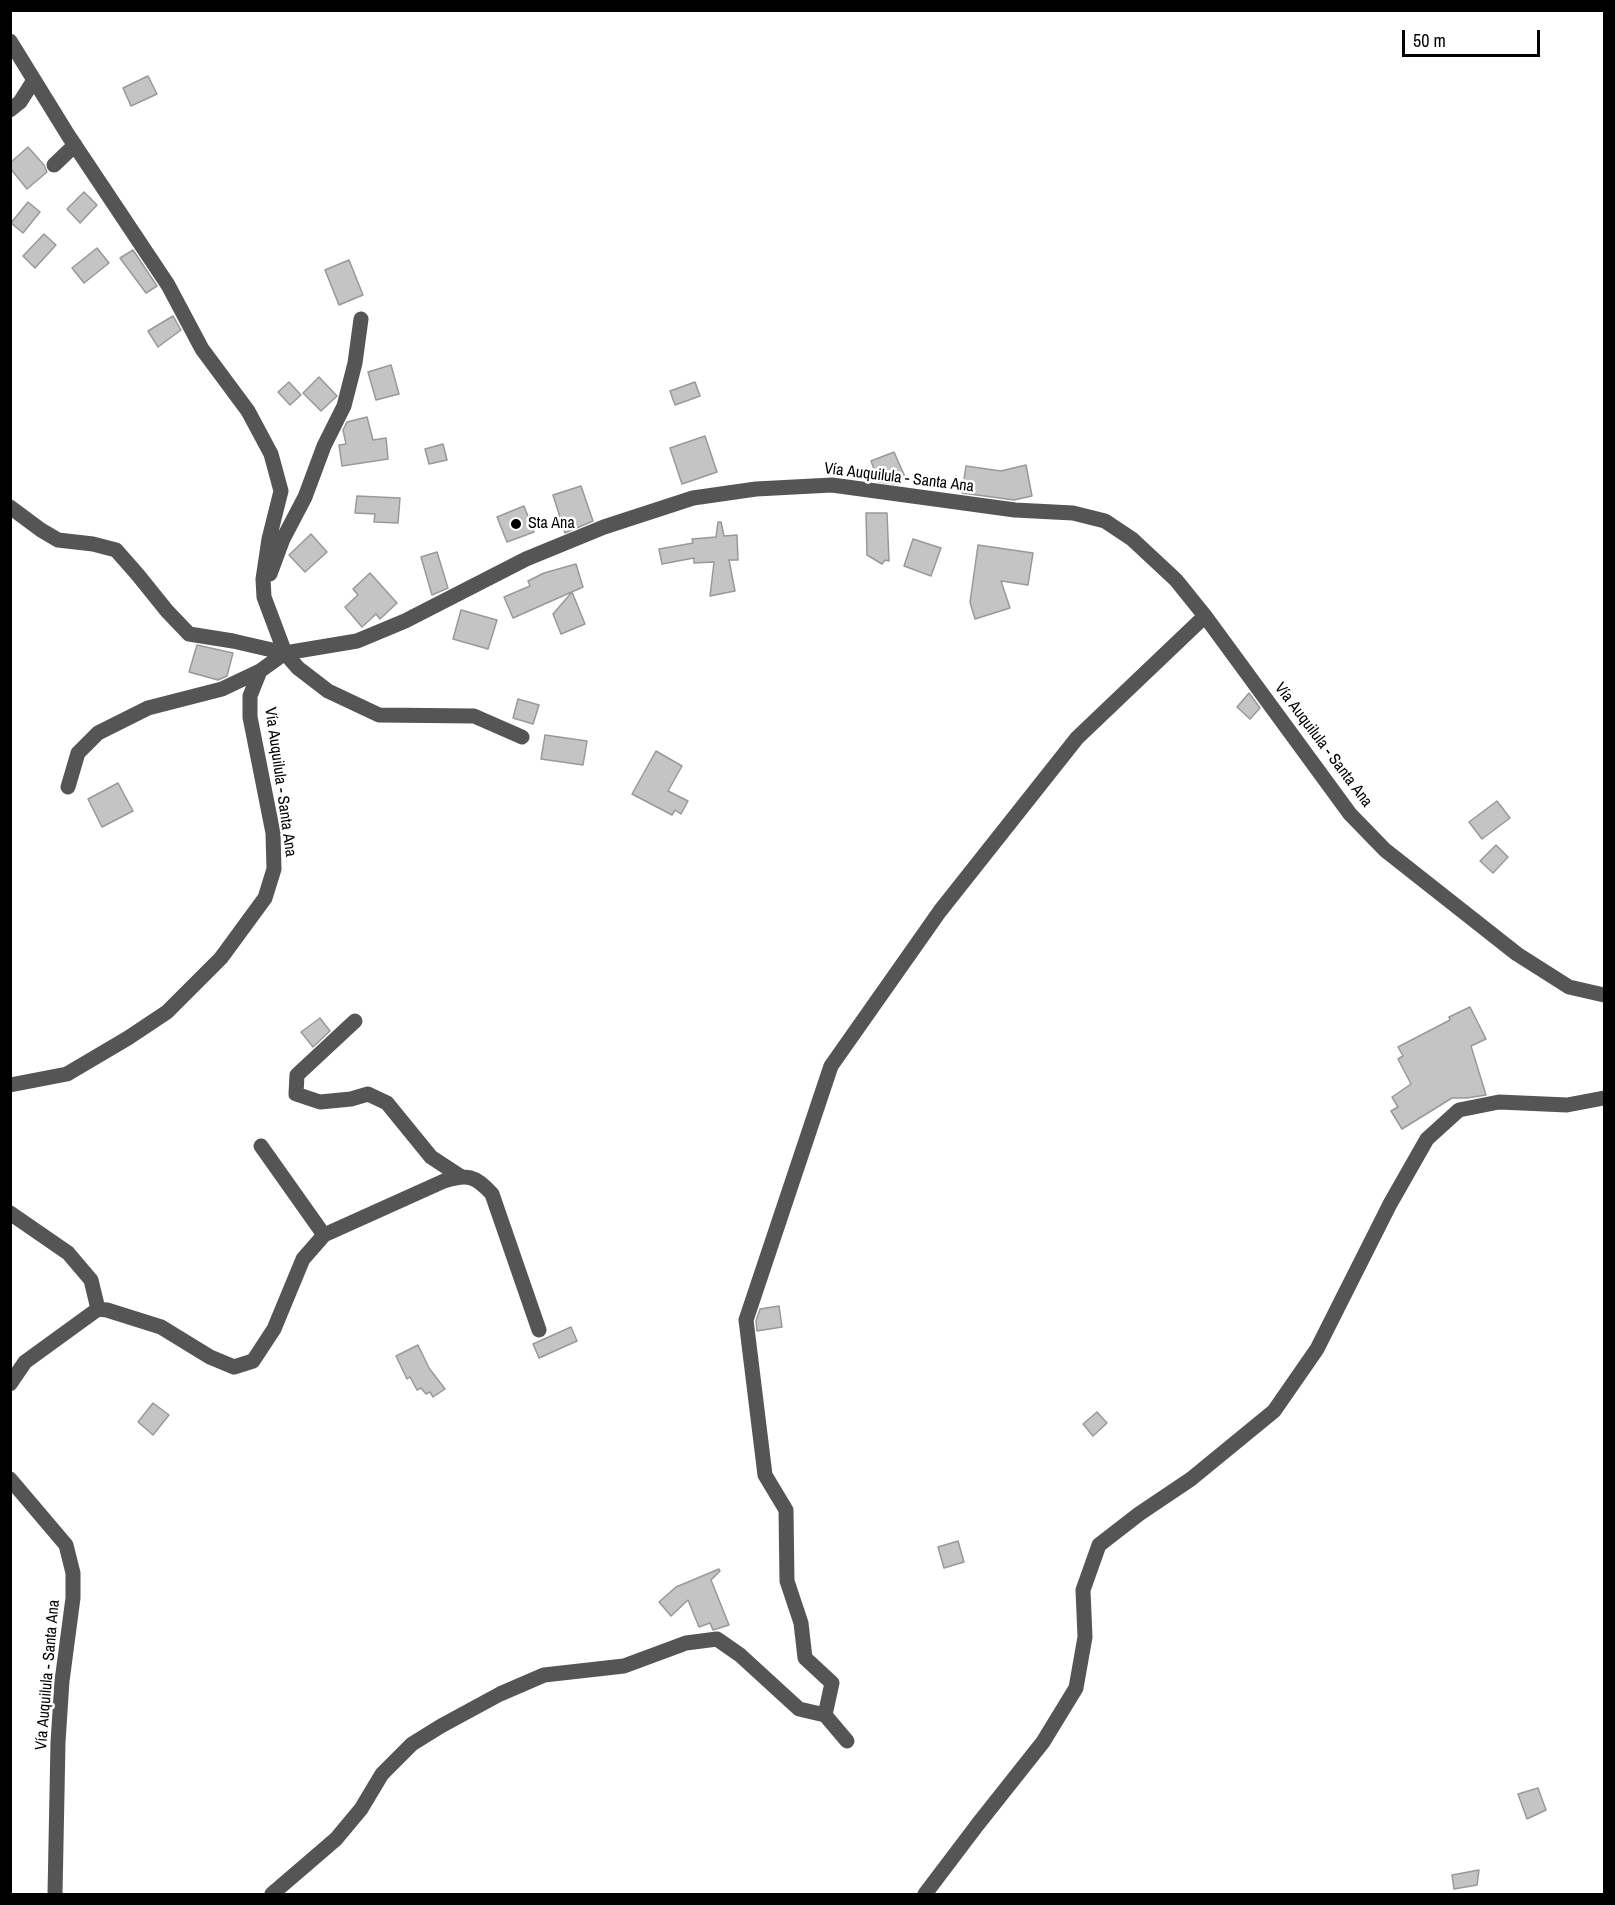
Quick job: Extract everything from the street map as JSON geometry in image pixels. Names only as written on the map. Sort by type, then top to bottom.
[{"type":"street","points":[[10,41],[75,146],[168,285],[202,349],[248,411],[271,454],[281,491],[269,539],[263,579],[264,597],[285,653],[298,668],[328,691],[379,715],[474,716],[522,737]]},
{"type":"street","points":[[10,110],[20,102],[34,80]]},
{"type":"street","points":[[54,165],[75,146]]},
{"type":"street","points":[[263,579],[270,573],[283,539],[305,497],[324,446],[344,406],[355,363],[361,319]]},
{"type":"street","name":"Vía Auquilula - Santa Ana","points":[[10,1085],[68,1074],[128,1038],[167,1011],[221,958],[266,898],[274,869],[273,833],[250,717],[250,696],[260,671],[285,653],[357,641],[405,621],[526,559],[604,527],[693,498],[756,489],[832,485],[1015,510],[1073,513],[1105,521],[1132,539],[1176,580],[1350,814],[1385,850],[1517,954],[1569,987],[1605,995]]},
{"type":"street","points":[[10,507],[58,540],[93,544],[116,550],[166,611],[189,634],[234,641],[285,653]]},
{"type":"street","points":[[825,1715],[832,1683],[805,1658],[801,1623],[787,1581],[786,1510],[765,1475],[746,1320],[831,1066],[940,911],[1077,738],[1205,616]]},
{"type":"street","points":[[68,787],[78,753],[98,733],[148,708],[222,689],[260,671]]},
{"type":"street","points":[[355,1021],[297,1075],[296,1094],[320,1102],[351,1099],[368,1094],[387,1103],[431,1157],[460,1176]]},
{"type":"street","points":[[925,1894],[1043,1742],[1076,1688],[1085,1636],[1083,1590],[1099,1545],[1138,1514],[1191,1479],[1274,1411],[1317,1349],[1390,1204],[1427,1139],[1459,1110],[1499,1102],[1567,1106],[1605,1098]]},
{"type":"street","points":[[261,1146],[324,1234]]},
{"type":"street","points":[[10,1384],[26,1362],[98,1309],[161,1328],[210,1357],[234,1366],[253,1361],[274,1329],[303,1259],[324,1234],[460,1176],[472,1177],[483,1183],[492,1194],[539,1330]]},
{"type":"street","points":[[10,1213],[68,1253],[90,1280],[98,1309]]},
{"type":"street","name":"Vía Auquilula - Santa Ana","points":[[10,1479],[66,1545],[73,1573],[72,1609],[62,1681],[58,1742],[55,1894]]},
{"type":"street","points":[[272,1894],[336,1839],[361,1809],[382,1774],[411,1744],[500,1695],[544,1675],[624,1666],[686,1643],[717,1639],[740,1655],[799,1709],[825,1715],[847,1741]]},
{"type":"building","points":[[148,76],[157,94],[131,106],[123,88]]},
{"type":"building","points":[[28,147],[44,165],[47,172],[27,189],[10,168],[10,163]]},
{"type":"building","points":[[84,192],[97,205],[80,223],[67,209]]},
{"type":"building","points":[[28,202],[40,212],[23,233],[11,223]]},
{"type":"building","points":[[44,234],[56,245],[35,268],[23,256]]},
{"type":"building","points":[[97,248],[109,263],[84,283],[72,268]]},
{"type":"building","points":[[133,250],[157,286],[146,293],[120,258]]},
{"type":"building","points":[[349,260],[363,295],[339,305],[325,270]]},
{"type":"building","points":[[173,316],[181,330],[158,347],[148,331]]},
{"type":"building","points":[[391,365],[399,394],[376,400],[368,372]]},
{"type":"building","points":[[319,377],[337,396],[321,411],[303,393]]},
{"type":"building","points":[[289,382],[301,395],[290,405],[278,392]]},
{"type":"building","points":[[695,382],[700,396],[675,405],[670,391]]},
{"type":"building","points":[[367,417],[373,440],[386,438],[388,459],[342,466],[339,445],[346,444],[343,430],[347,422]]},
{"type":"building","points":[[705,436],[717,472],[682,484],[670,448]]},
{"type":"building","points":[[443,444],[447,460],[429,464],[425,449]]},
{"type":"building","points":[[894,452],[906,479],[896,484],[879,482],[871,461]]},
{"type":"building","points":[[1026,465],[1032,496],[1014,500],[962,493],[966,466],[1001,471]]},
{"type":"building","points":[[581,486],[593,521],[565,533],[553,495]]},
{"type":"building","points":[[357,496],[400,498],[398,523],[374,522],[375,514],[355,513]]},
{"type":"building","name":"Sta Ana","points":[[524,506],[534,532],[507,542],[497,517]]},
{"type":"building","points":[[866,513],[887,513],[889,561],[885,560],[882,564],[867,555]]},
{"type":"building","points":[[718,522],[721,522],[724,536],[737,535],[738,560],[729,560],[735,591],[710,596],[714,562],[694,563],[694,558],[662,564],[659,549],[693,543],[692,539],[716,537]]},
{"type":"building","points":[[311,534],[327,552],[305,572],[289,555]]},
{"type":"building","points":[[913,539],[941,548],[931,576],[904,566]]},
{"type":"building","points":[[978,545],[1033,553],[1028,585],[1001,581],[1010,608],[975,619],[970,602]]},
{"type":"building","points":[[437,552],[448,588],[432,595],[421,557]]},
{"type":"building","points":[[576,564],[583,587],[513,618],[504,597],[530,586],[528,581],[544,573]]},
{"type":"building","points":[[370,573],[397,603],[380,619],[376,614],[362,627],[345,607],[358,595],[353,589]]},
{"type":"building","points":[[572,592],[585,624],[561,634],[553,614]]},
{"type":"building","points":[[461,610],[497,620],[488,649],[453,639]]},
{"type":"building","points":[[197,645],[233,653],[227,676],[218,680],[189,672]]},
{"type":"building","points":[[1249,693],[1260,708],[1250,719],[1237,707]]},
{"type":"building","points":[[518,699],[539,705],[533,724],[513,718]]},
{"type":"building","points":[[545,735],[587,741],[583,765],[541,759]]},
{"type":"building","points":[[656,751],[682,766],[668,791],[688,801],[681,814],[675,810],[672,815],[632,794]]},
{"type":"building","points":[[118,783],[133,811],[102,827],[88,799]]},
{"type":"building","points":[[1497,801],[1510,818],[1482,839],[1469,822]]},
{"type":"building","points":[[1496,845],[1508,857],[1493,873],[1480,861]]},
{"type":"building","points":[[1470,1007],[1486,1039],[1471,1046],[1486,1095],[1452,1098],[1402,1129],[1391,1111],[1398,1107],[1392,1097],[1411,1084],[1398,1059],[1403,1056],[1398,1047]]},
{"type":"building","points":[[320,1018],[330,1031],[313,1047],[301,1032]]},
{"type":"building","points":[[779,1306],[782,1327],[757,1331],[756,1321],[760,1309]]},
{"type":"building","points":[[571,1327],[577,1341],[539,1358],[533,1344]]},
{"type":"building","points":[[418,1345],[429,1368],[445,1389],[433,1397],[430,1392],[426,1394],[421,1388],[417,1390],[410,1377],[407,1379],[396,1356]]},
{"type":"building","points":[[153,1403],[169,1415],[153,1435],[138,1422]]},
{"type":"building","points":[[1097,1412],[1107,1423],[1093,1436],[1083,1424]]},
{"type":"building","points":[[958,1541],[964,1562],[944,1568],[938,1547]]},
{"type":"building","points":[[719,1569],[720,1571],[711,1580],[729,1625],[713,1630],[710,1623],[699,1627],[688,1600],[671,1616],[659,1602],[676,1587]]},
{"type":"building","points":[[1538,1788],[1546,1810],[1527,1819],[1518,1794]]},
{"type":"building","points":[[1479,1870],[1477,1885],[1454,1889],[1452,1875]]},
{"type":"place","name":"Sta Ana","points":[[516,524]]}]
